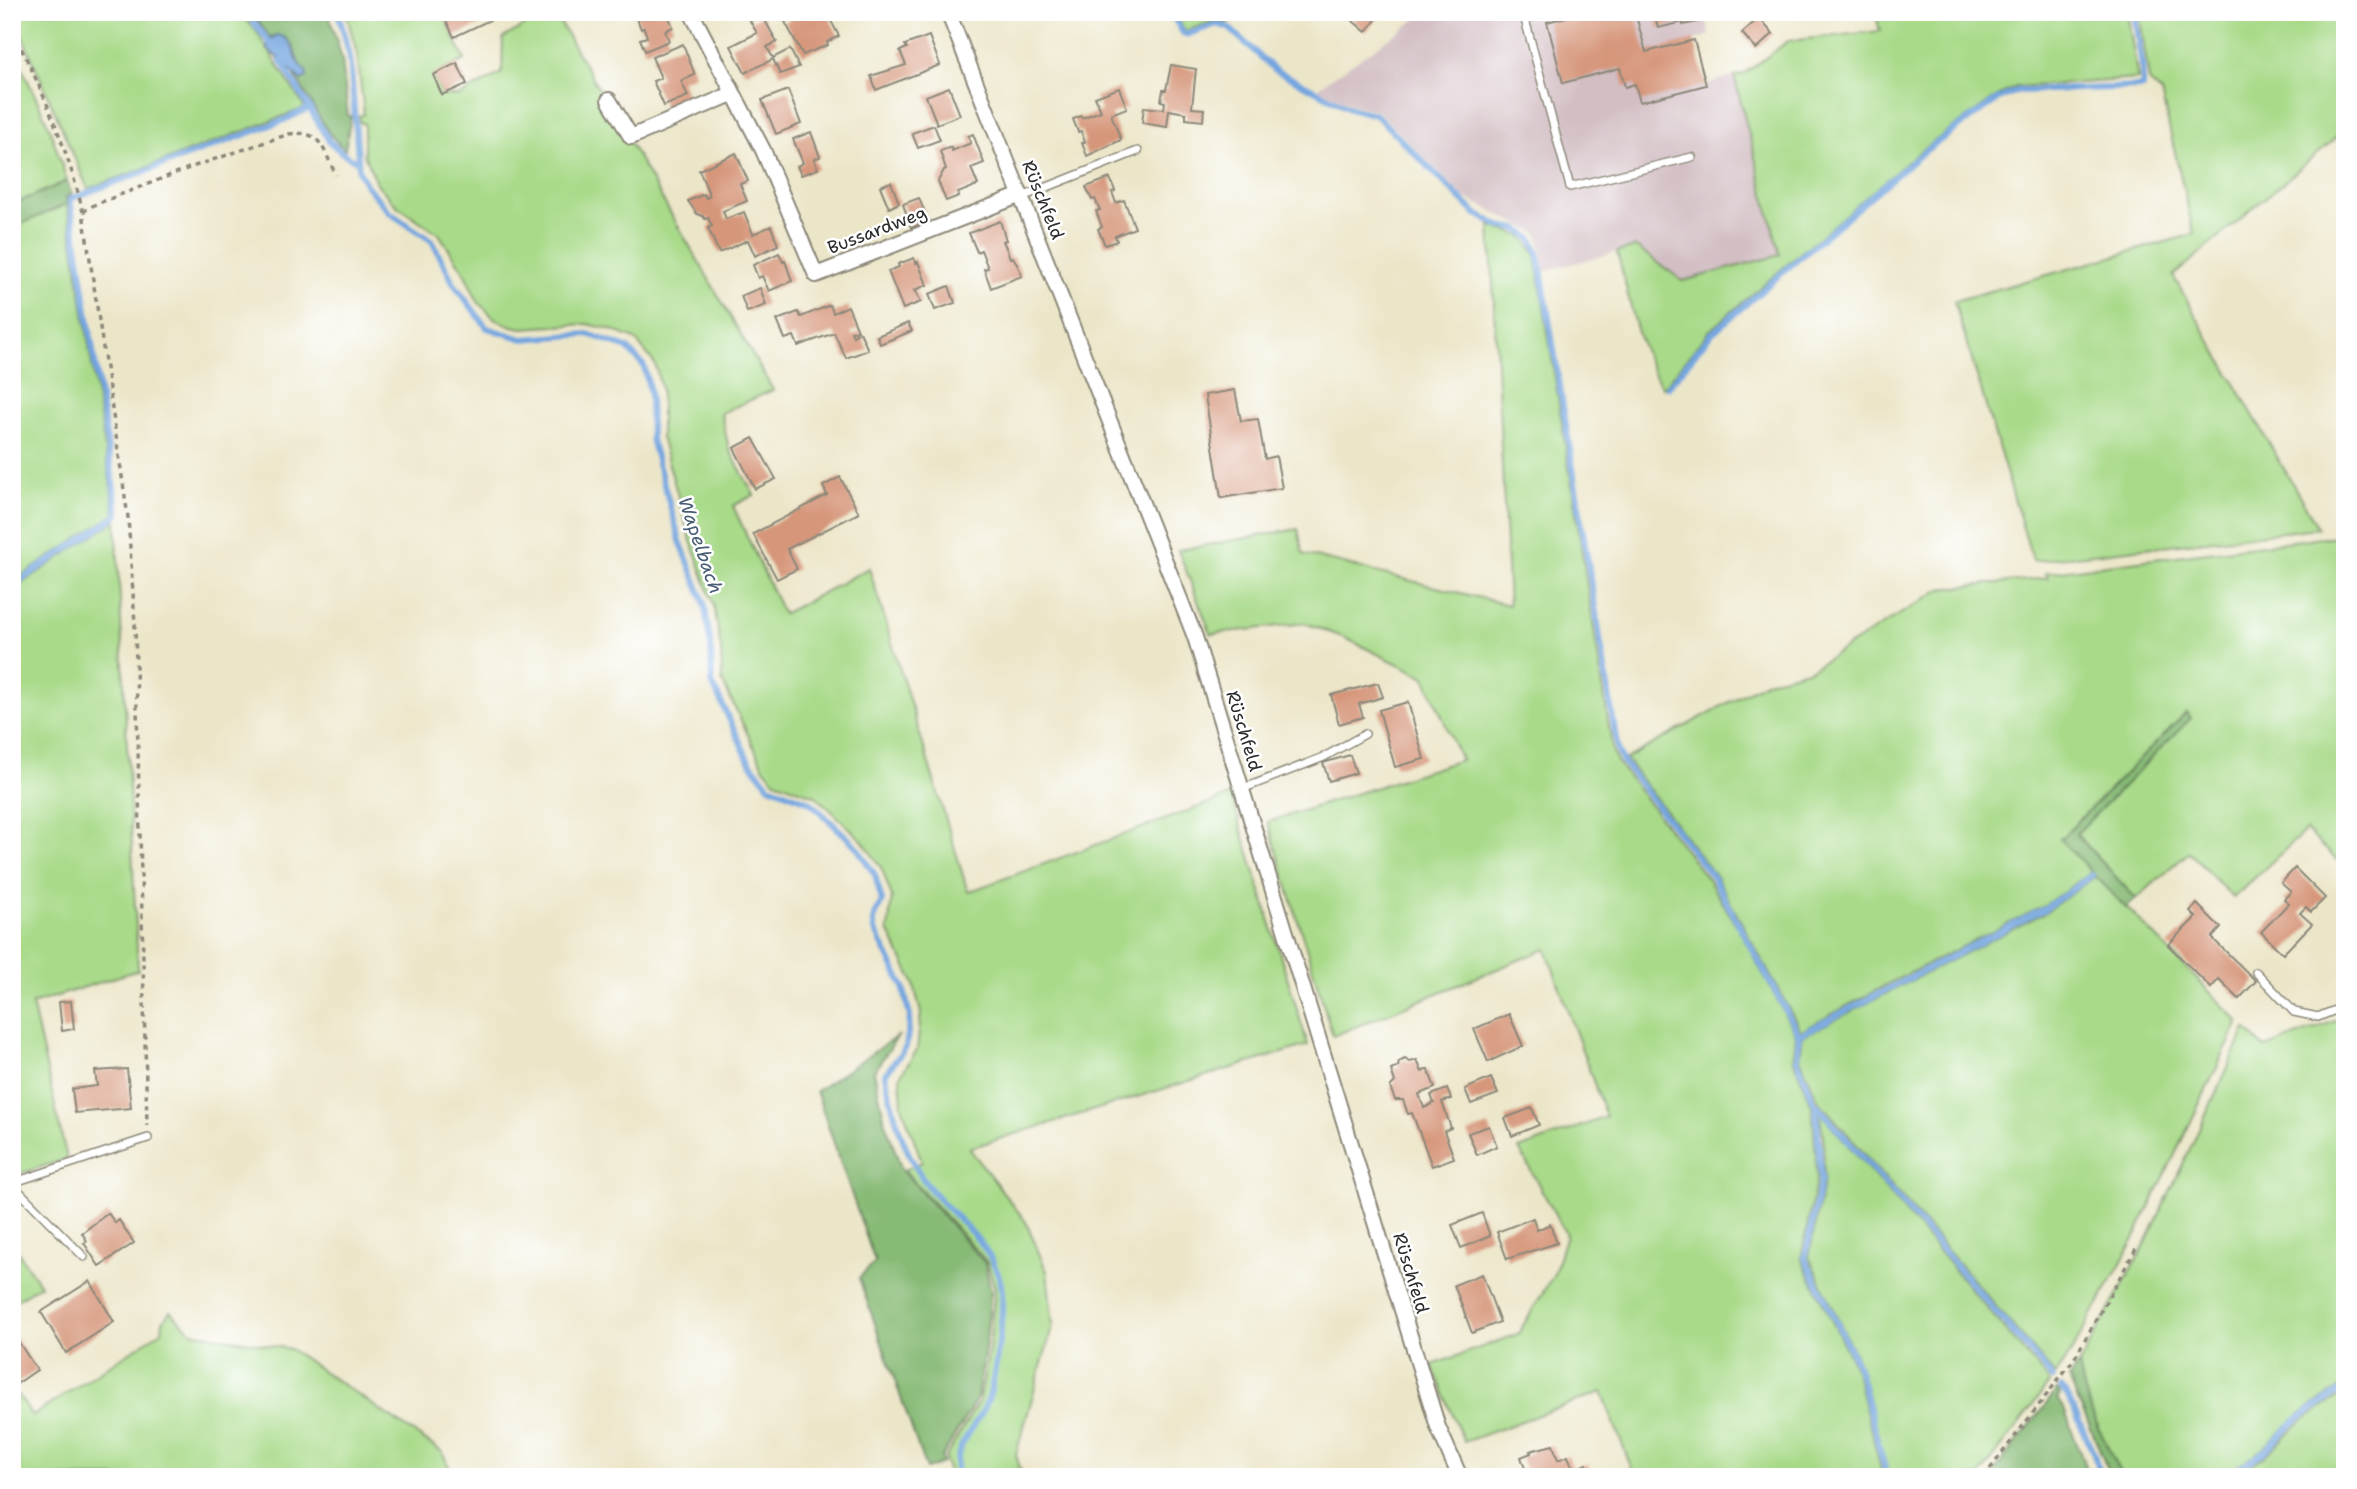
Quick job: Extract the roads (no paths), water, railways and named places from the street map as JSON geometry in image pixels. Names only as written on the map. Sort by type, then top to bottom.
[{"type":"street","name":"Bussardweg","points":[[691,12],[763,150],[816,275],[1021,196]]},
{"type":"street","name":"Rüschfeld","points":[[948,12],[1195,637],[1434,1413],[1460,1477]]},
{"type":"street","points":[[609,100],[631,137],[732,94]]},
{"type":"lane","points":[[1523,12],[1570,187],[1692,157]]},
{"type":"lane","points":[[1021,196],[1138,151]]},
{"type":"lane","points":[[1241,789],[1324,757],[1365,734]]},
{"type":"lane","points":[[2256,972],[2294,1012],[2318,1017],[2345,1006]]},
{"type":"lane","points":[[84,1257],[12,1183],[148,1139]]},
{"type":"water","points":[[278,35],[289,41],[307,77],[301,80],[267,48],[268,40]]},
{"type":"waterway","points":[[246,12],[272,46]]},
{"type":"waterway","name":"Wapelbach","points":[[338,12],[350,57],[359,171],[367,186],[390,213],[432,241],[454,284],[487,328],[523,339],[588,334],[627,348],[644,366],[650,392],[651,439],[680,541],[704,602],[711,647],[712,683],[749,761],[769,786],[810,802],[856,846],[875,875],[882,901],[874,918],[874,928],[903,986],[910,1017],[906,1047],[885,1074],[896,1121],[922,1178],[982,1244],[1001,1284],[1001,1324],[991,1390],[958,1455],[957,1477]]},
{"type":"waterway","points":[[1170,12],[1186,35],[1217,24],[1229,28],[1275,70],[1350,108],[1376,115],[1475,213],[1499,226],[1518,229],[1532,239],[1539,256],[1618,751],[1623,762],[1714,879],[1799,1035],[1797,1059],[1816,1107],[1821,1179],[1805,1258],[1857,1364],[1887,1477]]},
{"type":"waterway","points":[[1668,387],[1710,335],[1925,151],[1998,99],[2017,91],[2143,87],[2134,12]]},
{"type":"waterway","points":[[281,61],[329,141],[356,161]]},
{"type":"waterway","points":[[12,586],[118,515],[70,199],[282,121],[310,108]]},
{"type":"waterway","points":[[1799,1035],[2044,909],[2092,875]]},
{"type":"waterway","points":[[1816,1104],[2053,1378]]},
{"type":"waterway","points":[[2061,1388],[2067,1395],[2094,1454],[2100,1477]]},
{"type":"waterway","points":[[2226,1477],[2260,1455],[2299,1418],[2345,1388]]}]
